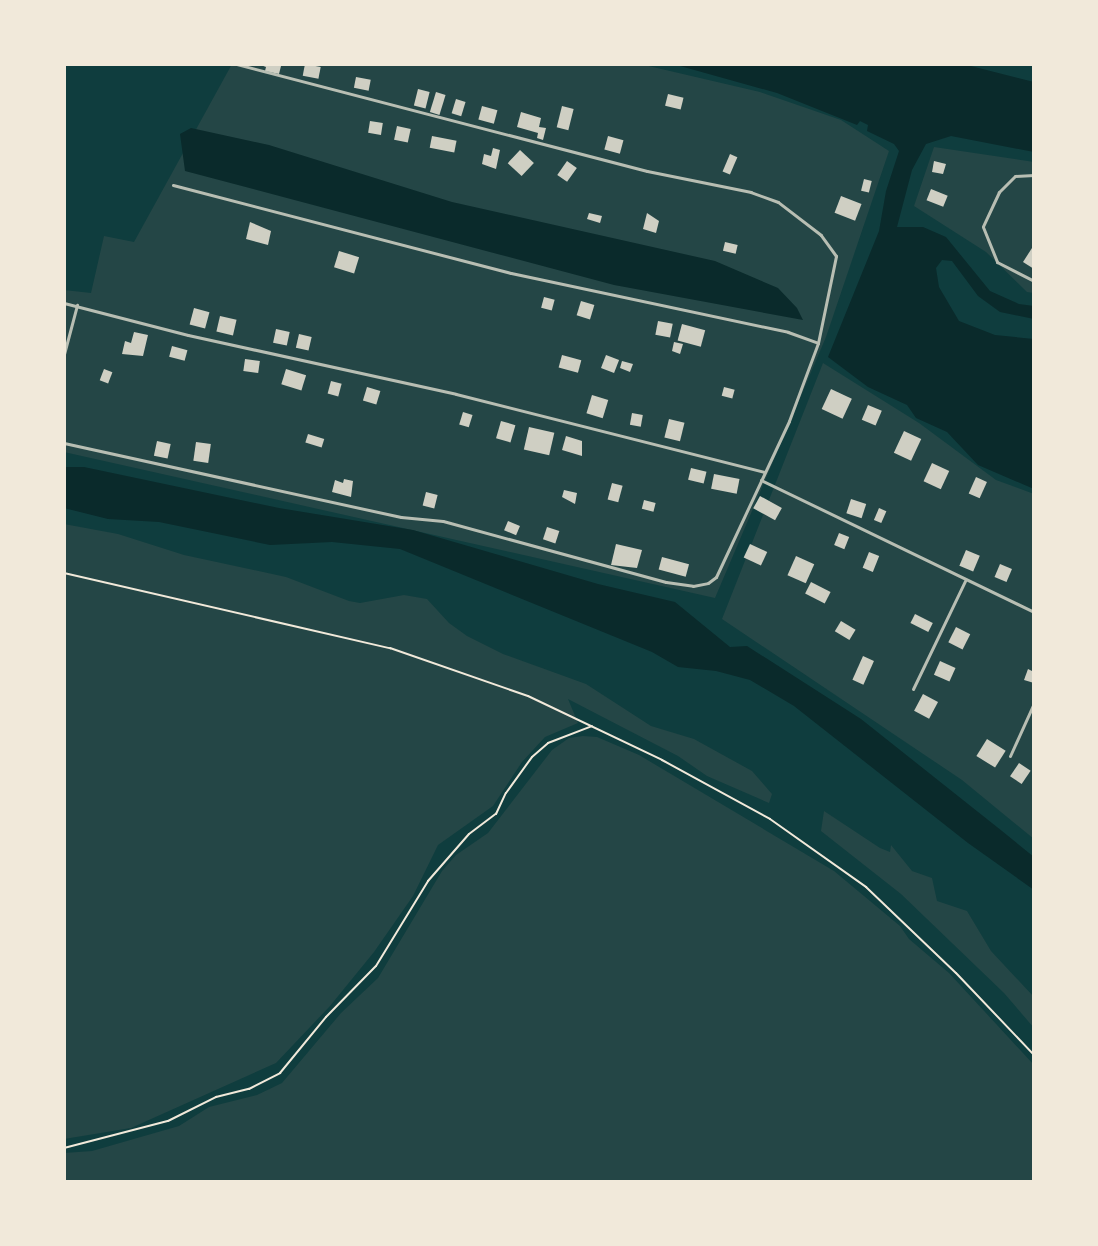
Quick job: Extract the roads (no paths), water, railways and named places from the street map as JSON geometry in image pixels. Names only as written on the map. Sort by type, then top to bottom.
[{"type":"lane","points":[[64,443],[401,517],[443,521],[666,582],[693,586],[708,583],[716,577],[789,421],[818,343],[836,256],[821,235],[778,202],[751,192],[647,171],[235,64]]},
{"type":"lane","points":[[1034,175],[1015,176],[999,192],[983,227],[997,262],[1034,281]]},
{"type":"lane","points":[[173,185],[511,273],[773,329],[818,343]]},
{"type":"lane","points":[[64,303],[188,335],[456,394],[764,472]]},
{"type":"lane","points":[[64,354],[77,305]]},
{"type":"lane","points":[[761,480],[1034,612]]},
{"type":"lane","points":[[913,689],[965,581]]},
{"type":"lane","points":[[1010,756],[1034,703]]}]
